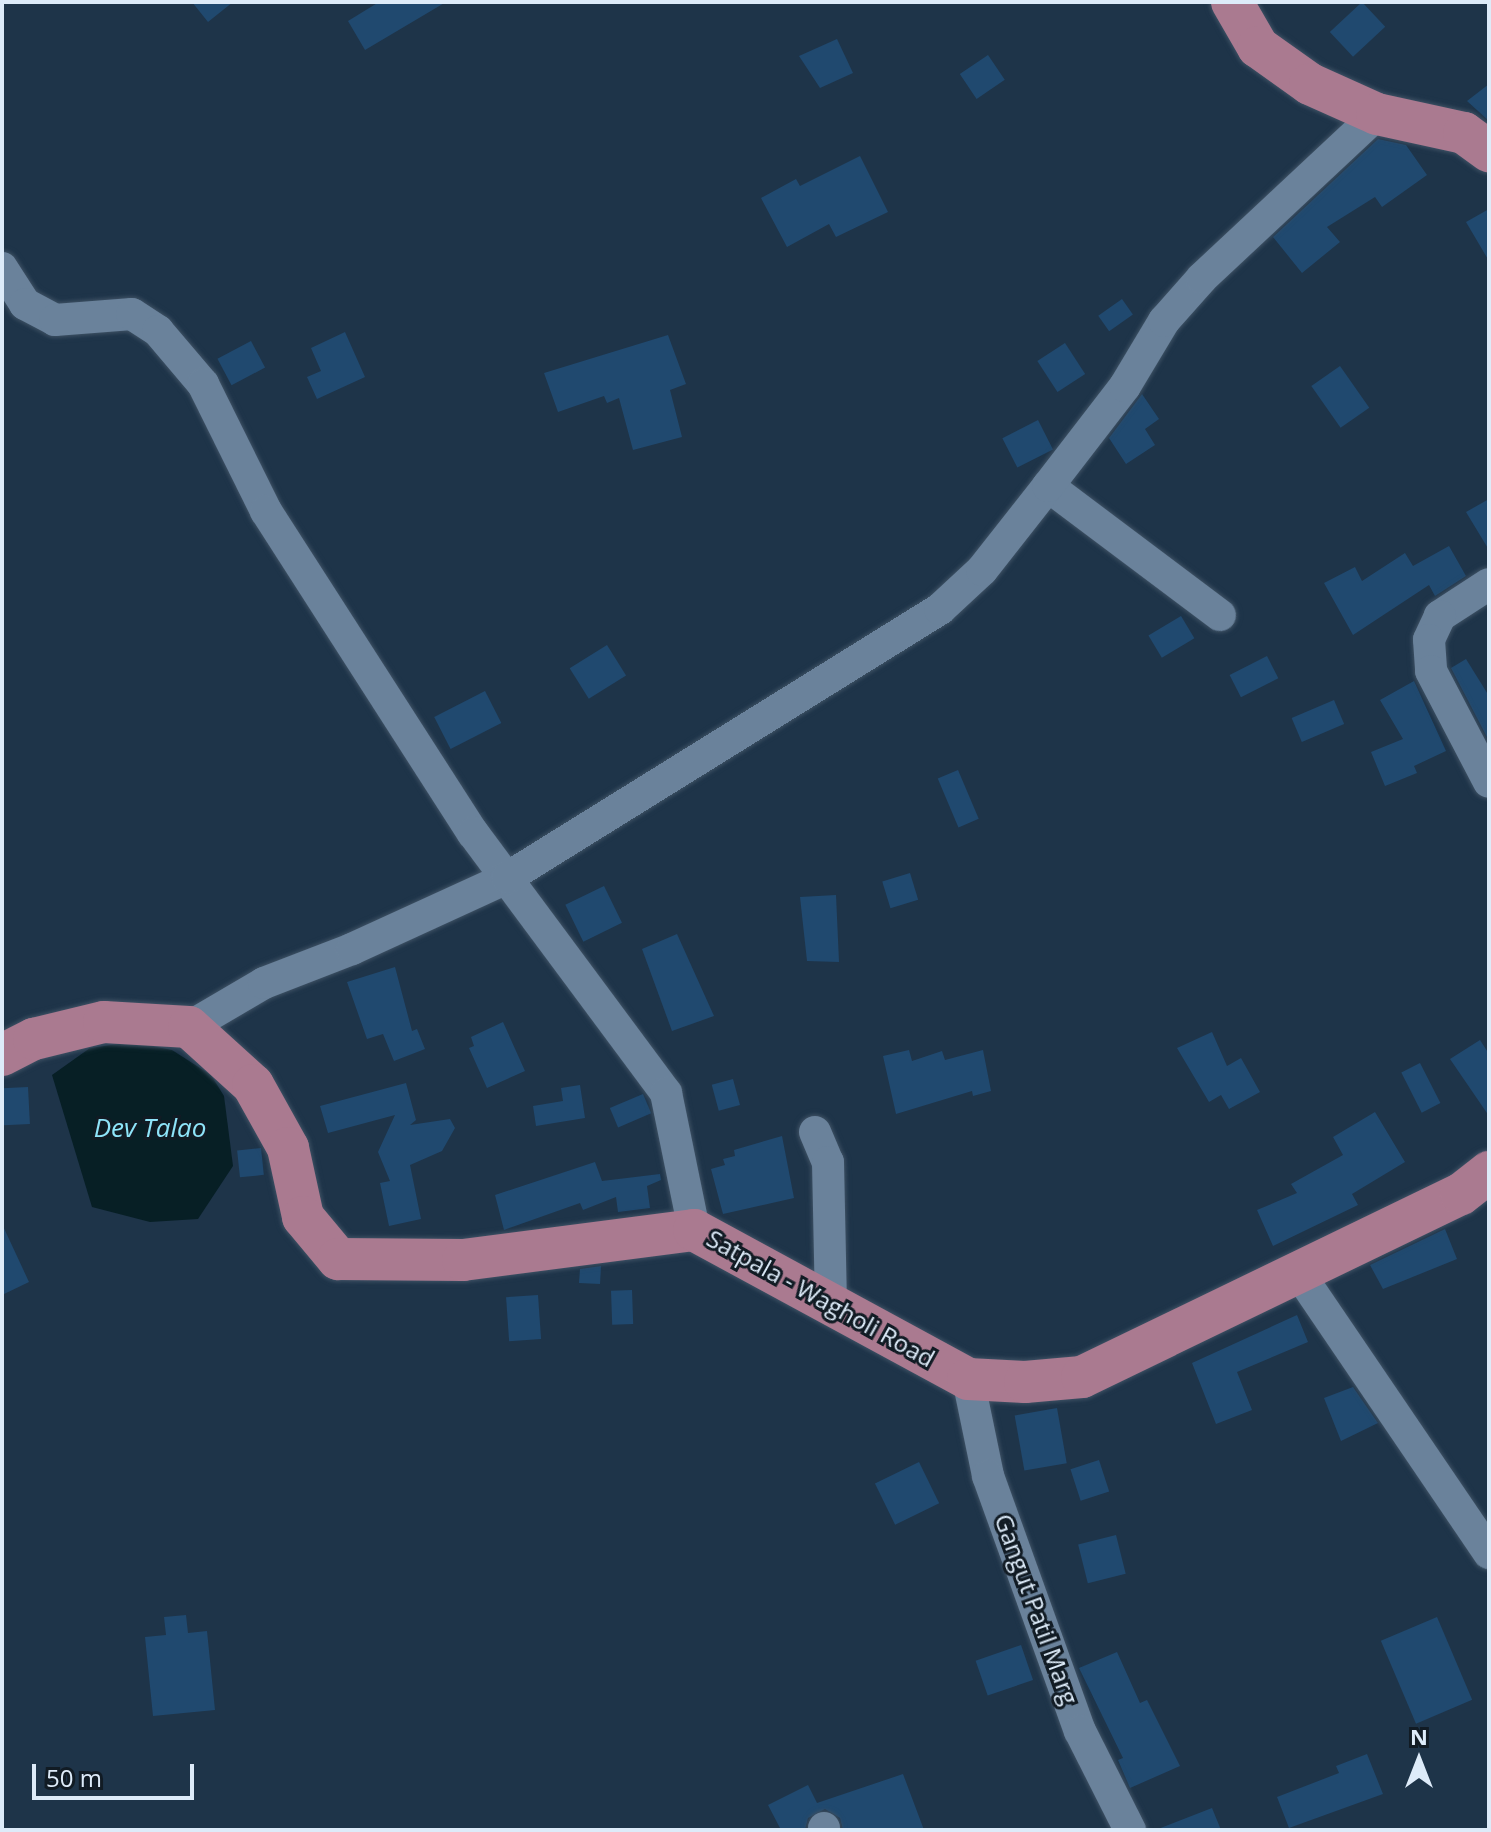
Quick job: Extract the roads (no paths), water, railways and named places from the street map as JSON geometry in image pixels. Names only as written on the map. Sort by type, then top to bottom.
[{"type":"main road","points":[[1232,2],[1258,47],[1310,84],[1377,114],[1464,133],[1489,151]]},
{"type":"main road","points":[[2,1055],[34,1039],[104,1022],[189,1027]]},
{"type":"main road","name":"Satpala - Wagholi Road","points":[[189,1027],[253,1085],[288,1148],[303,1217],[338,1259],[463,1260],[694,1230],[968,1379],[1025,1382],[1082,1377],[1461,1194],[1489,1172]]},
{"type":"street","points":[[189,1027],[264,983],[352,949],[507,878],[940,609],[982,570],[1048,486],[1125,386],[1164,321],[1202,278],[1377,114]]},
{"type":"street","points":[[2,268],[25,304],[55,320],[132,314],[158,331],[203,384],[266,511],[507,878],[666,1093],[694,1230]]},
{"type":"street","points":[[1048,486],[1220,615]]},
{"type":"street","points":[[1489,584],[1440,616],[1429,640],[1431,671],[1489,782]]},
{"type":"street","points":[[815,1132],[828,1162],[831,1304]]},
{"type":"street","points":[[1298,1272],[1489,1553]]},
{"type":"street","name":"Gangut Patil Marg","points":[[968,1379],[988,1476],[1080,1731],[1130,1830]]},
{"type":"water","name":"Dev Talao","points":[[132,1042],[172,1050],[211,1075],[224,1096],[233,1166],[198,1219],[150,1222],[92,1207],[52,1075],[90,1048]]}]
